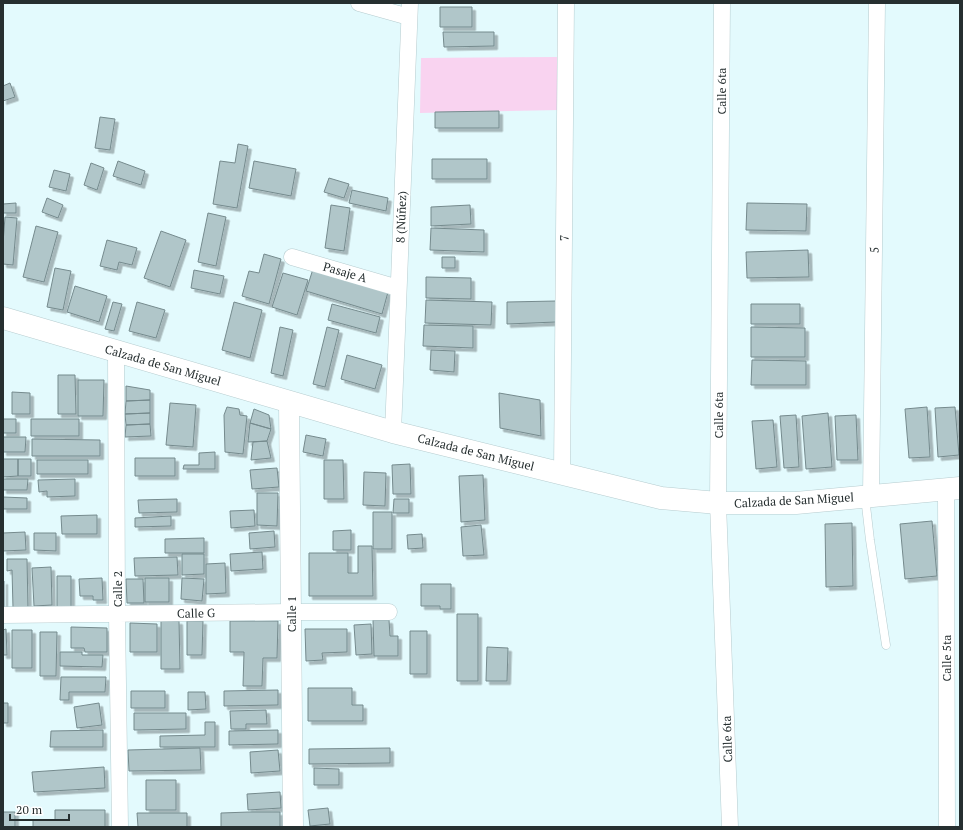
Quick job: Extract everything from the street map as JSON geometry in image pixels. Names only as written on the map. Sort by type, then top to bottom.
[{"type":"main road","name":"Calzada de San Miguel","points":[[3,318],[393,432],[562,472],[662,498],[718,504],[796,503],[953,488]]},
{"type":"street","points":[[359,3],[409,10]]},
{"type":"street","name":"7","points":[[562,472],[566,3]]},
{"type":"street","name":"Calle 6ta","points":[[722,3],[718,504],[730,827]]},
{"type":"street","name":"5","points":[[868,497],[877,3]]},
{"type":"street","name":"8 (Núñez)","points":[[393,432],[409,10]]},
{"type":"street","name":"Pasaje A","points":[[292,257],[398,288]]},
{"type":"street","name":"Calle 2","points":[[116,351],[117,614],[120,827]]},
{"type":"street","name":"Calle 1","points":[[289,402],[293,827]]},
{"type":"street","name":"Calle 5ta","points":[[946,827],[953,488]]},
{"type":"street","name":"Calle G","points":[[3,615],[389,612]]},
{"type":"lane","points":[[868,497],[870,540],[886,645]]},
{"type":"shaded area","points":[[558,57],[560,110],[420,113],[421,58]]},
{"type":"building","points":[[440,7],[472,7],[472,27],[440,27]]},
{"type":"building","points":[[443,32],[494,32],[494,46],[444,47]]},
{"type":"building","points":[[10,83],[15,97],[3,101],[3,86]]},
{"type":"building","points":[[499,111],[499,128],[435,128],[435,112]]},
{"type":"building","points":[[100,117],[115,119],[110,150],[95,148]]},
{"type":"building","points":[[238,144],[248,146],[237,208],[213,204],[220,161],[235,163]]},
{"type":"building","points":[[432,159],[487,159],[487,179],[432,179]]},
{"type":"building","points":[[118,161],[145,171],[141,185],[113,176]]},
{"type":"building","points":[[254,161],[296,169],[291,196],[249,188]]},
{"type":"building","points":[[91,163],[104,168],[97,190],[84,185]]},
{"type":"building","points":[[54,170],[70,174],[66,191],[49,187]]},
{"type":"building","points":[[329,178],[349,184],[344,198],[324,192]]},
{"type":"building","points":[[352,190],[388,198],[386,211],[349,203]]},
{"type":"building","points":[[47,198],[63,205],[58,218],[42,212]]},
{"type":"building","points":[[16,203],[16,213],[3,213],[3,204]]},
{"type":"building","points":[[747,203],[807,204],[806,231],[746,230]]},
{"type":"building","points":[[331,205],[350,208],[344,251],[325,248]]},
{"type":"building","points":[[470,205],[471,224],[431,226],[431,207]]},
{"type":"building","points":[[208,213],[226,217],[216,266],[198,262]]},
{"type":"building","points":[[5,217],[17,218],[13,265],[3,264]]},
{"type":"building","points":[[36,226],[58,232],[44,282],[23,277]]},
{"type":"building","points":[[431,228],[484,230],[484,252],[430,250]]},
{"type":"building","points":[[161,231],[186,240],[170,287],[144,278]]},
{"type":"building","points":[[107,240],[137,248],[132,265],[119,262],[117,270],[100,266]]},
{"type":"building","points":[[808,250],[809,277],[747,278],[746,252]]},
{"type":"building","points":[[264,254],[281,259],[269,304],[242,296],[249,271],[259,273]]},
{"type":"building","points":[[442,257],[455,257],[455,268],[442,268]]},
{"type":"building","points":[[55,268],[71,271],[63,310],[47,307]]},
{"type":"building","points":[[313,269],[388,292],[382,314],[306,291]]},
{"type":"building","points":[[194,270],[224,276],[220,294],[191,288]]},
{"type":"building","points":[[283,273],[308,280],[297,315],[272,307]]},
{"type":"building","points":[[426,277],[471,278],[471,299],[426,298]]},
{"type":"building","points":[[75,286],[107,296],[99,322],[67,312]]},
{"type":"building","points":[[426,300],[492,302],[491,325],[425,323]]},
{"type":"building","points":[[556,301],[556,322],[507,324],[507,302]]},
{"type":"building","points":[[113,302],[122,304],[114,331],[105,329]]},
{"type":"building","points":[[137,302],[165,310],[156,338],[129,331]]},
{"type":"building","points":[[234,302],[262,310],[250,358],[222,350]]},
{"type":"building","points":[[332,304],[380,317],[376,333],[328,320]]},
{"type":"building","points":[[751,304],[800,304],[800,324],[751,324]]},
{"type":"building","points":[[424,325],[473,326],[473,348],[423,346]]},
{"type":"building","points":[[280,327],[293,330],[283,376],[271,373]]},
{"type":"building","points":[[327,327],[339,330],[325,387],[313,384]]},
{"type":"building","points":[[751,327],[805,328],[805,357],[751,357]]},
{"type":"building","points":[[431,350],[455,351],[454,372],[430,370]]},
{"type":"building","points":[[347,355],[382,365],[375,389],[341,379]]},
{"type":"building","points":[[752,360],[806,361],[806,385],[751,385]]},
{"type":"building","points":[[58,375],[75,375],[76,414],[58,414]]},
{"type":"building","points":[[78,380],[104,380],[103,416],[78,416]]},
{"type":"building","points":[[126,386],[150,390],[150,400],[126,401]]},
{"type":"building","points":[[12,392],[30,393],[30,414],[12,414]]},
{"type":"building","points":[[499,393],[540,400],[541,436],[500,428]]},
{"type":"building","points":[[150,400],[150,413],[125,414],[126,401]]},
{"type":"building","points":[[170,403],[196,405],[193,447],[166,445]]},
{"type":"building","points":[[227,407],[239,409],[240,415],[247,416],[243,454],[225,452],[224,415]]},
{"type":"building","points":[[927,407],[930,457],[909,458],[905,409]]},
{"type":"building","points":[[955,407],[959,455],[938,457],[935,408]]},
{"type":"building","points":[[254,409],[269,415],[271,429],[250,423]]},
{"type":"building","points":[[150,413],[150,424],[126,425],[125,414]]},
{"type":"building","points":[[828,413],[832,467],[806,469],[802,416]]},
{"type":"building","points":[[796,415],[799,467],[784,468],[780,416]]},
{"type":"building","points":[[856,415],[858,460],[837,460],[835,416]]},
{"type":"building","points":[[3,419],[16,419],[16,433],[3,433]]},
{"type":"building","points":[[31,419],[79,419],[79,436],[31,436]]},
{"type":"building","points":[[773,420],[777,467],[756,469],[752,421]]},
{"type":"building","points":[[250,423],[271,429],[267,441],[248,442]]},
{"type":"building","points":[[150,424],[151,436],[125,437],[126,425]]},
{"type":"building","points":[[306,435],[326,439],[323,456],[303,452]]},
{"type":"building","points":[[3,437],[26,437],[25,452],[3,452]]},
{"type":"building","points":[[32,439],[100,440],[100,456],[32,456]]},
{"type":"building","points":[[267,441],[271,458],[251,460],[253,442]]},
{"type":"building","points":[[215,452],[215,469],[183,469],[184,465],[199,465],[199,453]]},
{"type":"building","points":[[135,458],[175,458],[175,476],[135,476]]},
{"type":"building","points":[[3,459],[18,459],[18,476],[3,477]]},
{"type":"building","points":[[18,459],[31,459],[31,476],[18,476]]},
{"type":"building","points":[[37,460],[88,460],[88,474],[37,474]]},
{"type":"building","points":[[324,460],[343,460],[344,499],[324,499]]},
{"type":"building","points":[[410,464],[411,494],[393,494],[392,465]]},
{"type":"building","points":[[277,468],[279,487],[252,489],[250,470]]},
{"type":"building","points":[[364,472],[386,473],[385,506],[363,505]]},
{"type":"building","points":[[483,475],[485,520],[461,522],[459,476]]},
{"type":"building","points":[[3,479],[28,479],[27,490],[3,490]]},
{"type":"building","points":[[75,479],[75,496],[47,497],[47,491],[39,492],[38,480]]},
{"type":"building","points":[[257,493],[278,493],[277,526],[257,525]]},
{"type":"building","points":[[3,497],[27,498],[27,509],[3,509]]},
{"type":"building","points":[[177,499],[177,512],[139,513],[138,500]]},
{"type":"building","points":[[394,499],[409,499],[409,513],[393,513]]},
{"type":"building","points":[[254,510],[255,526],[231,528],[230,511]]},
{"type":"building","points":[[373,512],[392,512],[392,549],[373,549]]},
{"type":"building","points":[[97,515],[97,534],[62,534],[61,516]]},
{"type":"building","points":[[171,516],[171,526],[135,527],[135,518]]},
{"type":"building","points":[[932,521],[937,576],[905,579],[900,524]]},
{"type":"building","points":[[852,523],[853,586],[826,587],[825,524]]},
{"type":"building","points":[[481,525],[484,555],[463,556],[461,527]]},
{"type":"building","points":[[351,530],[351,550],[333,550],[333,531]]},
{"type":"building","points":[[274,531],[275,547],[250,549],[249,533]]},
{"type":"building","points":[[25,532],[26,550],[3,551],[3,533]]},
{"type":"building","points":[[34,533],[56,533],[56,551],[34,550]]},
{"type":"building","points":[[422,534],[423,548],[408,549],[407,535]]},
{"type":"building","points":[[204,538],[204,553],[165,553],[165,539]]},
{"type":"building","points":[[358,546],[372,546],[373,596],[309,596],[309,553],[348,553],[348,573],[358,573]]},
{"type":"building","points":[[262,552],[263,569],[231,571],[230,554]]},
{"type":"building","points":[[182,554],[204,554],[204,574],[182,575]]},
{"type":"building","points":[[177,557],[178,575],[135,576],[134,558]]},
{"type":"building","points":[[7,559],[27,559],[28,608],[13,608],[12,570],[7,571]]},
{"type":"building","points":[[225,563],[226,593],[206,594],[206,564]]},
{"type":"building","points":[[51,567],[52,605],[34,606],[32,568]]},
{"type":"building","points":[[57,576],[71,576],[71,607],[57,607]]},
{"type":"building","points":[[102,578],[103,600],[93,600],[93,596],[80,596],[79,579]]},
{"type":"building","points":[[145,578],[169,578],[169,602],[145,602]]},
{"type":"building","points":[[182,578],[204,579],[202,601],[181,599]]},
{"type":"building","points":[[126,579],[143,579],[144,603],[127,603]]},
{"type":"building","points":[[4,581],[4,607],[3,607]]},
{"type":"building","points":[[421,584],[451,584],[451,609],[440,609],[440,606],[421,606]]},
{"type":"building","points":[[457,614],[478,614],[478,681],[457,681]]},
{"type":"building","points":[[373,620],[389,620],[390,636],[398,636],[398,656],[374,656]]},
{"type":"building","points":[[161,621],[179,621],[180,669],[161,669]]},
{"type":"building","points":[[187,621],[203,621],[202,655],[187,655]]},
{"type":"building","points":[[230,621],[278,621],[277,658],[263,658],[262,686],[243,686],[244,652],[230,652]]},
{"type":"building","points":[[130,623],[157,624],[157,652],[130,652]]},
{"type":"building","points":[[371,624],[372,654],[356,655],[354,625]]},
{"type":"building","points":[[71,627],[107,628],[107,652],[85,652],[84,648],[71,648]]},
{"type":"building","points":[[6,629],[7,655],[3,655],[3,630]]},
{"type":"building","points":[[305,629],[347,629],[347,652],[322,653],[323,660],[306,661]]},
{"type":"building","points":[[12,630],[32,630],[32,668],[12,668]]},
{"type":"building","points":[[410,631],[427,631],[427,674],[410,674]]},
{"type":"building","points":[[40,632],[57,632],[56,676],[40,676]]},
{"type":"building","points":[[487,647],[508,648],[507,681],[486,681]]},
{"type":"building","points":[[60,652],[82,652],[82,655],[103,655],[102,667],[60,666]]},
{"type":"building","points":[[61,677],[106,677],[105,692],[69,692],[69,700],[60,700]]},
{"type":"building","points":[[308,688],[352,688],[352,705],[363,705],[363,721],[308,721]]},
{"type":"building","points":[[278,690],[278,705],[224,706],[224,691]]},
{"type":"building","points":[[131,691],[165,691],[165,708],[131,708]]},
{"type":"building","points":[[188,692],[205,692],[206,709],[188,710]]},
{"type":"building","points":[[3,703],[8,703],[8,723],[3,723]]},
{"type":"building","points":[[99,703],[102,725],[77,728],[74,707]]},
{"type":"building","points":[[266,710],[267,724],[246,724],[246,729],[231,729],[230,711]]},
{"type":"building","points":[[134,713],[186,713],[186,729],[134,730]]},
{"type":"building","points":[[205,722],[215,722],[215,747],[160,747],[160,736],[205,735]]},
{"type":"building","points":[[103,730],[103,747],[50,747],[51,731]]},
{"type":"building","points":[[278,730],[278,744],[229,745],[229,731]]},
{"type":"building","points":[[200,748],[201,770],[129,771],[128,750]]},
{"type":"building","points":[[390,748],[390,763],[309,764],[309,749]]},
{"type":"building","points":[[278,750],[280,771],[251,773],[250,752]]},
{"type":"building","points":[[104,767],[105,788],[34,792],[32,772]]},
{"type":"building","points":[[314,768],[339,769],[339,785],[314,785]]},
{"type":"building","points":[[146,780],[176,780],[176,810],[146,810]]},
{"type":"building","points":[[280,792],[281,808],[248,810],[247,794]]},
{"type":"building","points":[[328,808],[330,824],[310,826],[308,810]]},
{"type":"building","points":[[55,810],[105,810],[105,827],[33,827],[33,820],[55,820]]},
{"type":"building","points":[[3,812],[15,812],[15,827],[3,827]]},
{"type":"building","points":[[280,812],[280,827],[221,827],[221,813]]},
{"type":"building","points":[[137,813],[187,813],[187,827],[138,827]]}]
